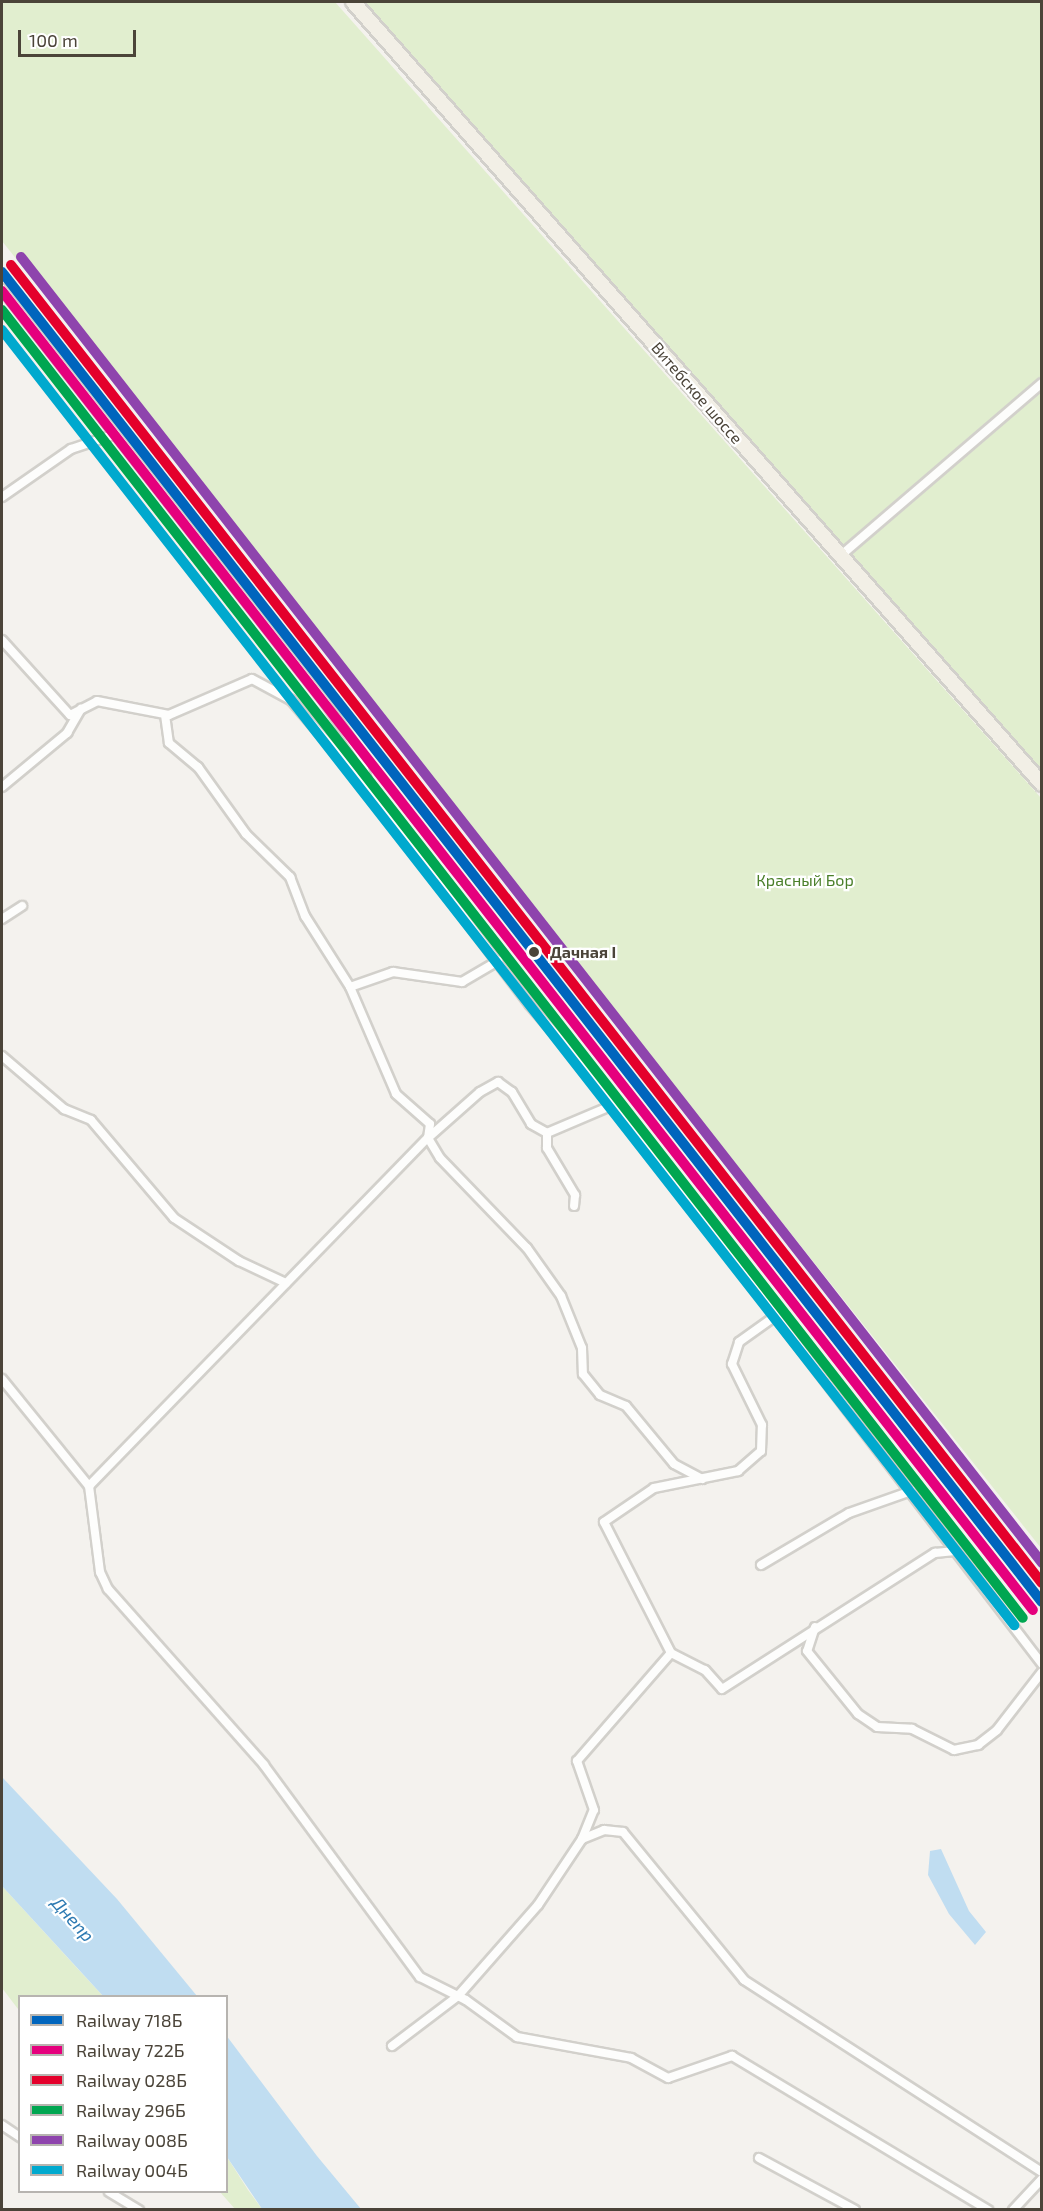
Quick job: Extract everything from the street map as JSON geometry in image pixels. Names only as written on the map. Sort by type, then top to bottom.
[{"type":"main road","name":"Витебское шоссе","points":[[353,2],[1041,784]]},
{"type":"street","points":[[2,289],[336,719],[361,755],[369,791]]},
{"type":"street","points":[[839,557],[1041,383]]},
{"type":"street","points":[[2,497],[71,449],[116,434]]},
{"type":"street","points":[[2,640],[64,713],[81,709],[97,701],[165,715],[260,679],[313,724],[369,791],[498,962],[613,1106],[774,1317],[911,1491],[1041,1664]]},
{"type":"street","points":[[2,787],[67,733],[81,709]]},
{"type":"street","points":[[165,715],[169,743],[198,767],[246,834],[290,878],[305,916],[350,987],[396,1094],[430,1125],[428,1138],[453,1173],[527,1248],[561,1296],[588,1381],[600,1395],[626,1406],[674,1464],[702,1479]]},
{"type":"street","points":[[2,919],[22,906]]},
{"type":"street","points":[[350,987],[393,972],[462,982],[498,962]]},
{"type":"street","points":[[2,1056],[64,1109],[91,1120],[174,1218],[240,1261],[286,1283]]},
{"type":"street","points":[[89,1486],[428,1138],[498,1082],[512,1092],[531,1124],[547,1133]]},
{"type":"street","points":[[547,1133],[613,1106]]},
{"type":"street","points":[[547,1133],[546,1148],[575,1195],[574,1206]]},
{"type":"street","points":[[774,1317],[740,1342],[732,1364],[762,1425],[761,1451],[738,1471],[654,1488],[604,1522],[671,1653],[705,1670],[722,1689],[815,1627],[935,1553],[955,1551]]},
{"type":"street","points":[[2,1379],[89,1486],[100,1572],[108,1589],[264,1765],[420,1977],[458,1996],[517,2037],[631,2058],[668,2078],[732,2056],[988,2210]]},
{"type":"street","points":[[761,1565],[849,1513],[911,1491]]},
{"type":"street","points":[[815,1627],[807,1651],[858,1714],[877,1727],[912,1729],[954,1750],[978,1744],[997,1731],[1041,1672]]},
{"type":"street","points":[[392,2046],[458,1996],[538,1905],[582,1839],[594,1810],[577,1761],[671,1653]]},
{"type":"street","points":[[582,1839],[604,1830],[623,1832],[744,1980],[1041,2172]]},
{"type":"street","points":[[2,2125],[18,2136]]},
{"type":"street","points":[[759,2158],[855,2210]]},
{"type":"street","points":[[1013,2210],[1041,2179]]},
{"type":"street","points":[[111,2193],[139,2210]]},
{"type":"green space","name":"Красный Бор","points":[[2,2],[335,2],[1041,798],[1041,1548],[2,241]]},
{"type":"green space","points":[[364,2],[1041,2],[1041,774],[745,440]]},
{"type":"green space","points":[[2,1886],[102,1995],[18,1995],[18,2009],[2,1988]]},
{"type":"green space","points":[[228,2159],[262,2209],[235,2209],[221,2193],[228,2193]]},
{"type":"water","name":"Днепр","points":[[2,1777],[117,1899],[196,1995],[102,1995],[2,1886]]},
{"type":"water","points":[[941,1849],[969,1911],[986,1932],[975,1945],[949,1914],[928,1875],[930,1851]]},
{"type":"water","points":[[228,2038],[317,2156],[361,2209],[262,2209],[228,2158]]},
{"type":"rail line","name":"008Б","points":[[21,257],[1042,1563]]},
{"type":"rail line","name":"028Б","points":[[11,265],[1042,1583]]},
{"type":"rail line","name":"718Б","points":[[2,272],[1042,1602]]},
{"type":"rail line","name":"722Б","points":[[2,291],[1033,1610]]},
{"type":"rail line","name":"296Б","points":[[2,310],[1023,1618]]},
{"type":"rail line","name":"004Б","points":[[2,330],[1014,1625]]},
{"type":"place","name":"Дачная I","points":[[534,952]]}]
